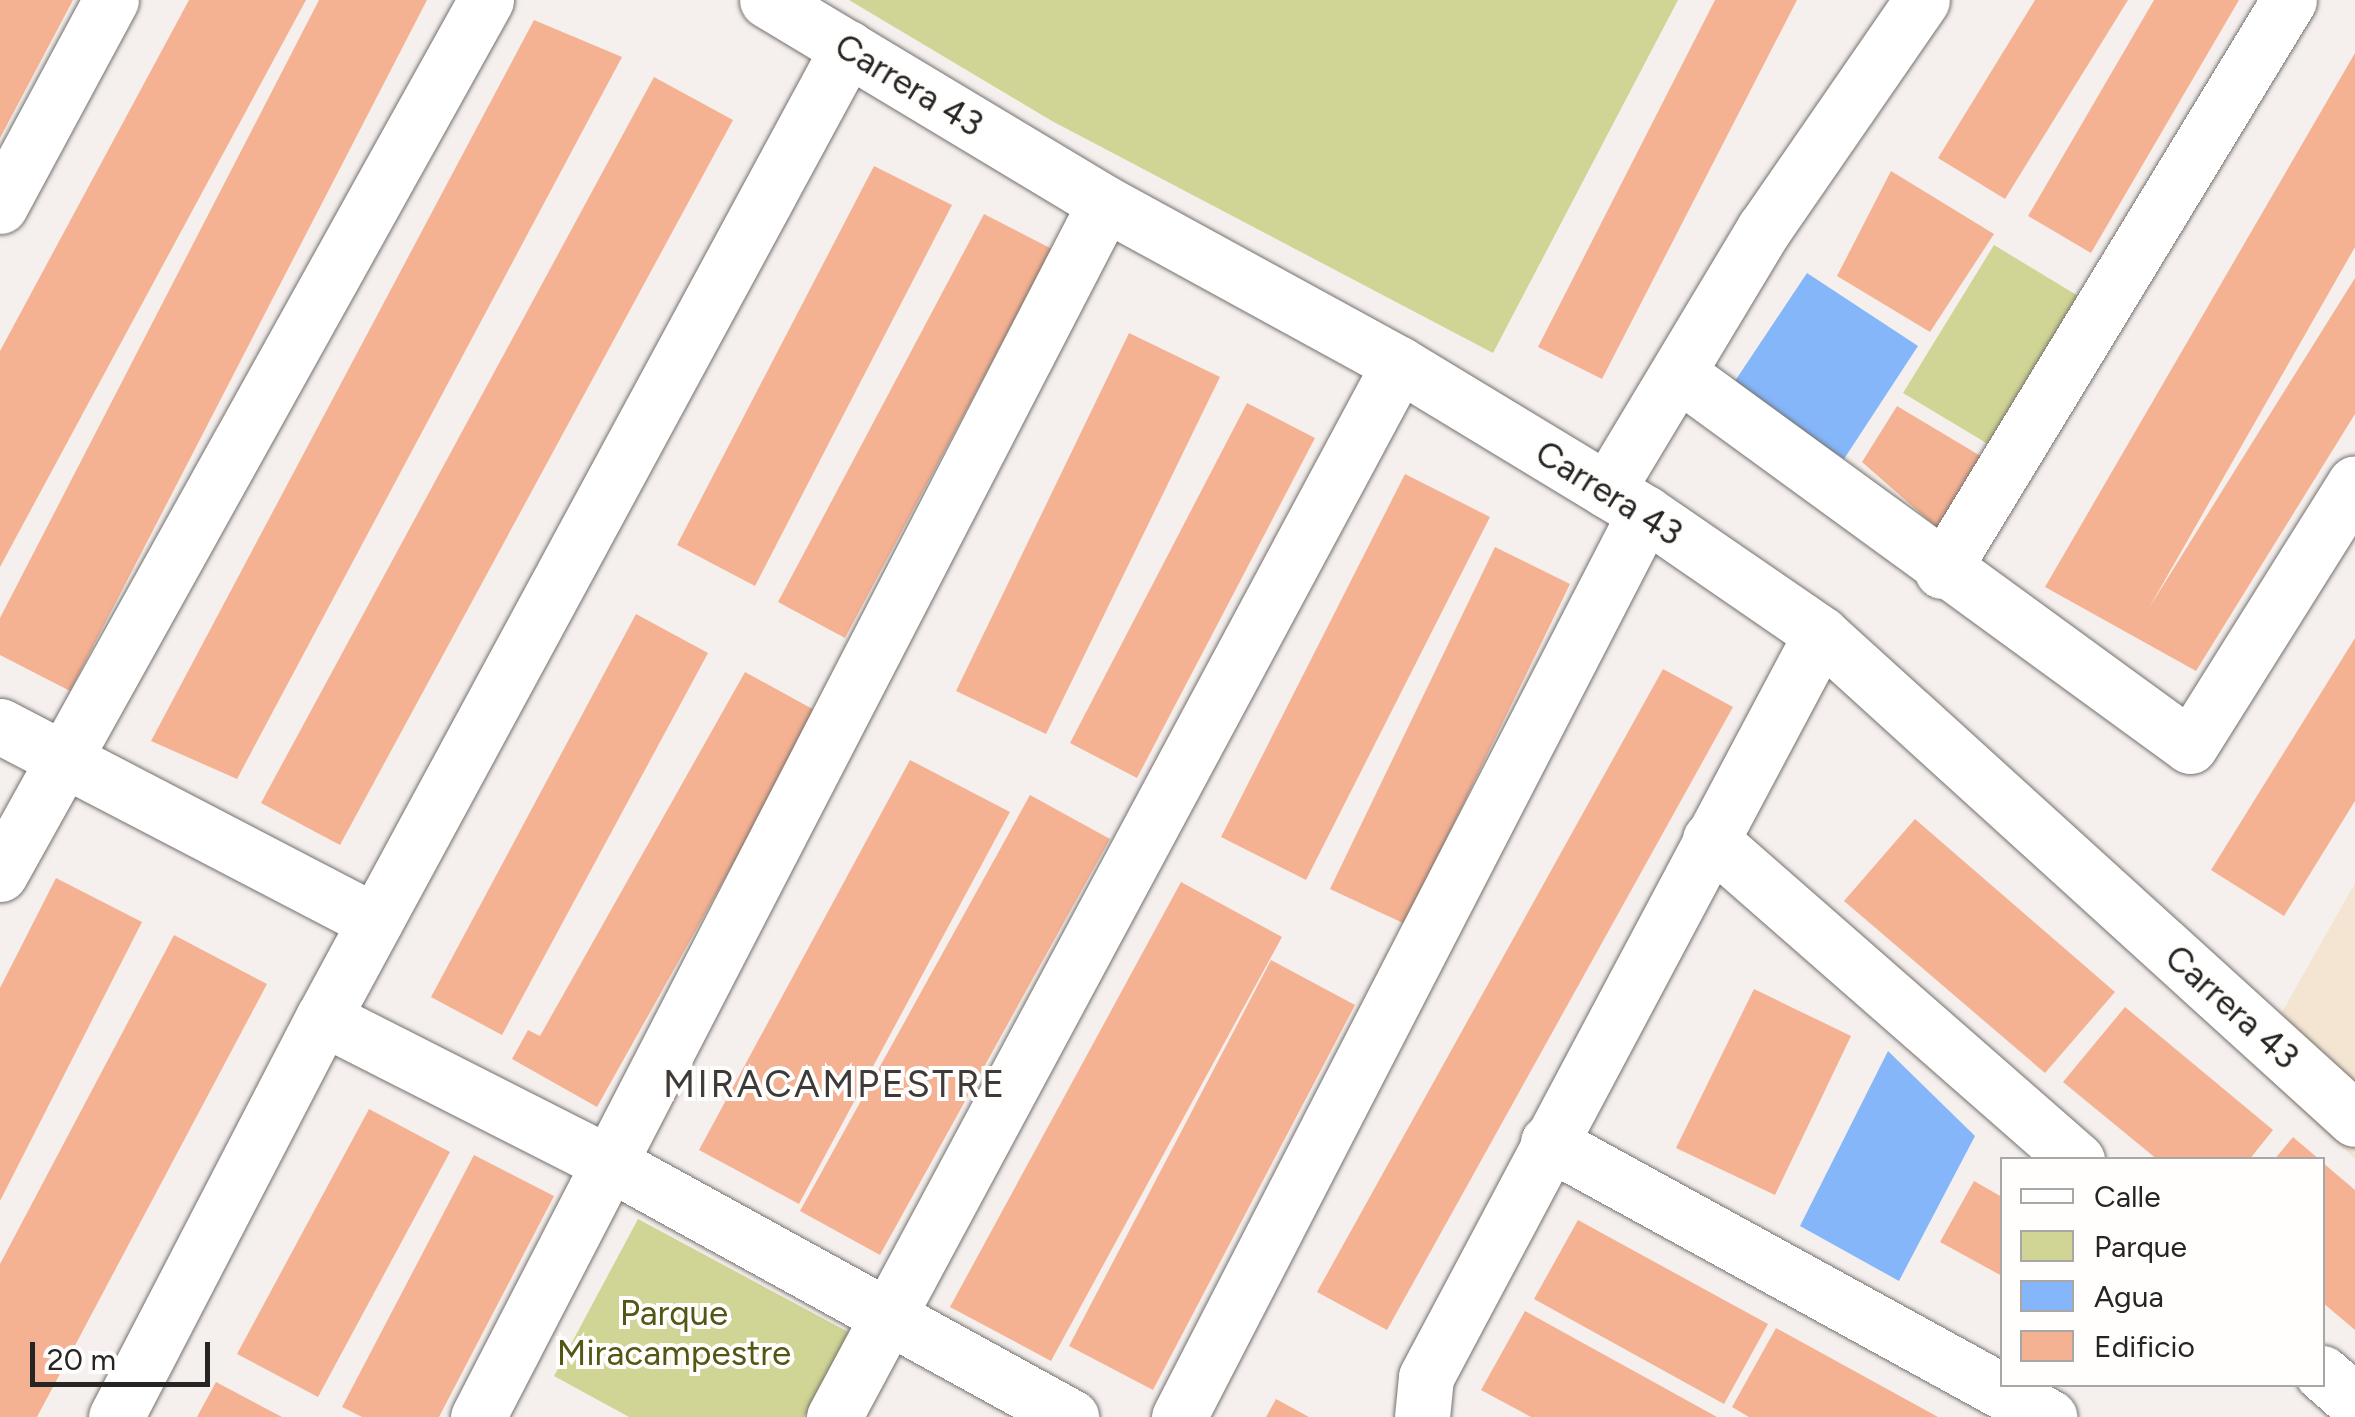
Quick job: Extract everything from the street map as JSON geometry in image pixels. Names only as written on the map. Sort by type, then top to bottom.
[{"type":"street","points":[[0,206],[111,0]]},
{"type":"street","points":[[0,874],[58,760],[486,0]]},
{"type":"street","name":"Carrera 43","points":[[766,0],[1105,204],[1399,364],[1626,501],[1821,634],[2355,1119]]},
{"type":"street","points":[[1764,229],[1878,0]]},
{"type":"street","points":[[1179,1417],[1626,501],[1678,373],[1764,229],[1922,0]]},
{"type":"street","points":[[1942,572],[2289,0]]},
{"type":"street","points":[[116,1417],[322,1018],[848,48]]},
{"type":"street","points":[[478,1417],[613,1165],[1105,204]]},
{"type":"street","points":[[834,1417],[1399,364]]},
{"type":"street","points":[[1678,373],[1942,572],[2190,746],[2355,482]]},
{"type":"street","points":[[1422,1417],[1426,1377],[1821,634]]},
{"type":"street","points":[[0,726],[58,760],[374,921]]},
{"type":"street","points":[[1710,839],[2074,1157]]},
{"type":"street","points":[[322,1018],[613,1165],[1071,1417]]},
{"type":"street","points":[[1548,1142],[2049,1417]]},
{"type":"street","points":[[2325,1376],[2355,1402]]},
{"type":"shaded area","points":[[2355,883],[2355,1159],[2252,1065]]},
{"type":"green space","points":[[849,0],[1678,0],[1493,353],[1052,121]]},
{"type":"green space","points":[[1994,245],[2088,302],[1998,450],[1903,393]]},
{"type":"green space","name":"Parque Miracampestre","points":[[638,1219],[852,1334],[804,1417],[629,1417],[554,1376]]},
{"type":"water","points":[[1807,273],[1918,346],[1844,459],[1733,384]]},
{"type":"water","points":[[1888,1051],[1975,1136],[1899,1281],[1800,1226]]},
{"type":"building","points":[[0,0],[73,0],[0,138]]},
{"type":"building","points":[[189,0],[306,0],[0,567],[0,351]]},
{"type":"building","points":[[319,0],[427,0],[70,691],[0,655],[0,618]]},
{"type":"building","points":[[1715,0],[1797,0],[1602,379],[1538,347]]},
{"type":"building","points":[[2035,0],[2128,0],[2005,199],[1938,158]]},
{"type":"building","points":[[2154,0],[2239,0],[2091,253],[2028,216]]},
{"type":"building","points":[[534,20],[622,57],[237,779],[151,741]]},
{"type":"building","points":[[2355,53],[2355,247],[2149,608],[2355,278],[2355,414],[2196,671],[2045,587]]},
{"type":"building","points":[[654,77],[733,120],[340,845],[261,803]]},
{"type":"building","points":[[874,166],[952,205],[755,586],[677,545]]},
{"type":"building","points":[[1891,171],[1994,234],[1930,332],[1837,276]]},
{"type":"building","points":[[984,214],[1052,249],[845,638],[778,602]]},
{"type":"building","points":[[1129,333],[1220,377],[1046,734],[956,691]]},
{"type":"building","points":[[1247,403],[1315,438],[1137,778],[1070,743]]},
{"type":"building","points":[[1897,406],[1989,461],[1944,534],[1862,462]]},
{"type":"building","points":[[1405,474],[1490,517],[1306,880],[1221,837]]},
{"type":"building","points":[[1495,547],[1570,584],[1405,924],[1330,889]]},
{"type":"building","points":[[636,614],[708,653],[502,1035],[431,997]]},
{"type":"building","points":[[2355,638],[2355,801],[2284,916],[2211,870]]},
{"type":"building","points":[[1663,669],[1733,707],[1387,1330],[1317,1292]]},
{"type":"building","points":[[745,672],[818,712],[597,1107],[512,1059],[528,1030],[540,1036]]},
{"type":"building","points":[[910,760],[1010,812],[799,1204],[699,1150]]},
{"type":"building","points":[[1030,795],[1110,839],[880,1255],[800,1211]]},
{"type":"building","points":[[1915,819],[2115,992],[2045,1073],[1844,901]]},
{"type":"building","points":[[56,878],[142,922],[0,1201],[0,988]]},
{"type":"building","points":[[1181,882],[1282,937],[1051,1361],[950,1307]]},
{"type":"building","points":[[174,935],[267,984],[37,1417],[0,1417],[0,1264]]},
{"type":"building","points":[[1271,960],[1355,1005],[1153,1390],[1069,1346]]},
{"type":"building","points":[[1754,989],[1851,1036],[1775,1195],[1676,1148]]},
{"type":"building","points":[[2125,1007],[2273,1130],[2251,1157],[2154,1157],[2063,1082]]},
{"type":"building","points":[[369,1109],[450,1152],[318,1397],[237,1354]]},
{"type":"building","points":[[2293,1137],[2316,1157],[2276,1157]]},
{"type":"building","points":[[474,1155],[554,1196],[439,1417],[362,1417],[342,1407]]},
{"type":"building","points":[[2325,1165],[2355,1190],[2355,1330],[2325,1305]]},
{"type":"building","points":[[1974,1181],[2000,1196],[2000,1275],[1940,1242]]},
{"type":"building","points":[[1578,1220],[1768,1324],[1724,1404],[1534,1299]]},
{"type":"building","points":[[1525,1311],[1717,1417],[1531,1417],[1481,1390]]},
{"type":"building","points":[[1776,1328],[1938,1417],[1749,1417],[1732,1407]]},
{"type":"building","points":[[216,1382],[282,1417],[197,1417]]},
{"type":"building","points":[[1276,1399],[1309,1417],[1266,1417]]},
{"type":"district","name":"MIRACAMPESTRE","points":[[835,1085]]}]
